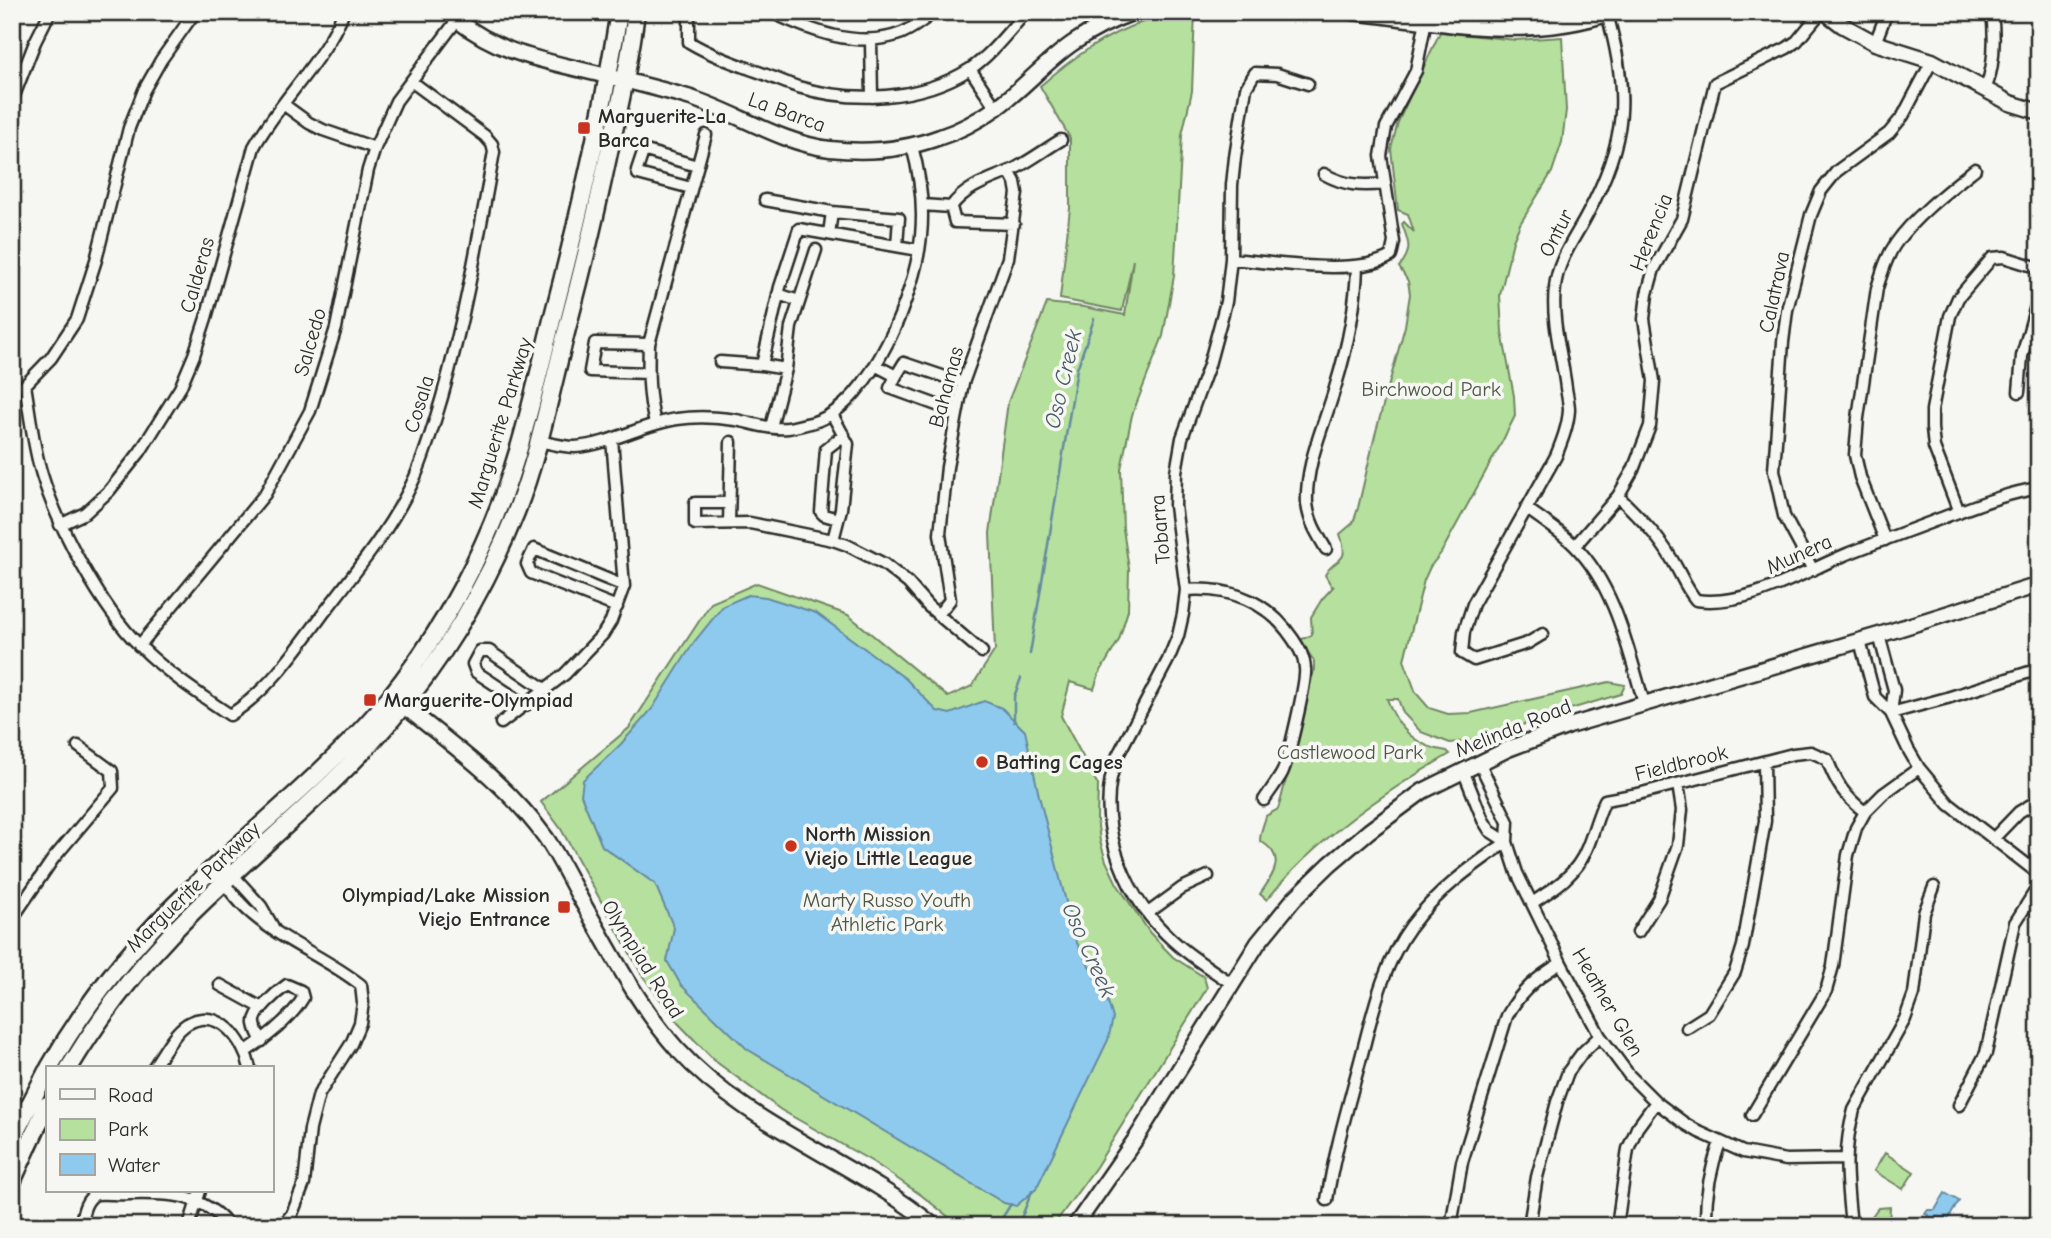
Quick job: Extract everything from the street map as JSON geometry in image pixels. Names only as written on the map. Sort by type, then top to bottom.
[{"type":"main road","name":"Marguerite Parkway","points":[[397,700],[462,587],[492,525],[519,449],[568,262],[619,12]]},
{"type":"main road","name":"Marguerite Parkway","points":[[70,1066],[106,1010],[223,872],[328,763],[397,700],[446,648],[488,572],[516,511],[538,441],[587,256],[625,80],[636,12]]},
{"type":"main road","name":"La Barca","points":[[452,16],[486,40],[520,55],[625,80],[711,105],[798,142],[828,149],[863,151],[912,146],[942,137],[996,108],[1071,44],[1093,30],[1134,12]]},
{"type":"main road","points":[[1353,12],[1508,29],[1556,26],[1610,13]]},
{"type":"main road","points":[[1823,12],[1875,43],[1932,61],[1985,90],[2039,112]]},
{"type":"main road","name":"Melinda Road","points":[[1075,1226],[1137,1137],[1258,943],[1293,900],[1330,864],[1368,831],[1423,791],[1479,762],[1569,726],[2039,585]]},
{"type":"main road","name":"Olympiad Road","points":[[397,700],[500,784],[537,827],[554,851],[636,996],[697,1070],[744,1106],[884,1189],[934,1226]]},
{"type":"main road","name":"Marguerite Parkway","points":[[50,1066],[83,1015],[136,946],[192,888],[223,872]]},
{"type":"main road","name":"Marguerite Parkway","points":[[12,1139],[16,1119],[46,1072]]},
{"type":"main road","points":[[12,1181],[46,1107]]},
{"type":"street","points":[[12,100],[50,12]]},
{"type":"street","points":[[139,646],[109,608],[60,525],[41,473],[25,385],[51,358],[78,318],[96,260],[129,128],[144,90],[161,60],[195,12]]},
{"type":"street","points":[[689,12],[689,43],[705,51],[800,87],[839,95],[872,97],[897,95],[934,86],[970,69],[985,57],[1026,12]]},
{"type":"street","points":[[771,12],[813,30],[871,41],[901,34],[914,28],[934,12]]},
{"type":"street","name":"Herencia","points":[[1575,546],[1618,496],[1633,470],[1650,426],[1654,381],[1644,319],[1647,294],[1654,269],[1682,219],[1715,83],[1787,48],[1797,41],[1823,12]]},
{"type":"street","points":[[1875,43],[1887,12]]},
{"type":"street","points":[[1985,90],[1990,79],[1995,36],[1992,12]]},
{"type":"street","name":"Calderas","points":[[60,525],[85,513],[109,491],[140,452],[180,388],[206,317],[254,147],[266,125],[330,40],[343,13]]},
{"type":"street","name":"Ontur","points":[[1543,634],[1528,643],[1474,660],[1462,653],[1464,632],[1473,604],[1556,456],[1565,434],[1569,409],[1554,310],[1555,285],[1560,264],[1604,184],[1615,150],[1623,101],[1610,13]]},
{"type":"street","name":"Salcedo","points":[[139,646],[265,494],[310,411],[336,328],[375,148],[396,101],[452,16]]},
{"type":"street","points":[[1231,259],[1328,266],[1380,262],[1391,256],[1394,242],[1381,156],[1386,127],[1416,71],[1426,20]]},
{"type":"street","points":[[871,41],[872,97]]},
{"type":"street","name":"Calatrava","points":[[1813,570],[1784,516],[1774,470],[1787,310],[1811,215],[1821,191],[1837,171],[1889,133],[1903,116],[1932,61]]},
{"type":"street","points":[[970,69],[996,108]]},
{"type":"street","name":"Tobarra","points":[[1231,983],[1164,933],[1132,887],[1118,861],[1109,821],[1108,789],[1111,771],[1118,755],[1168,660],[1183,614],[1186,590],[1175,506],[1176,472],[1182,438],[1209,365],[1226,302],[1231,259],[1232,185],[1246,88],[1255,73],[1278,74],[1308,84]]},
{"type":"street","name":"Cosala","points":[[139,646],[177,678],[230,715],[247,704],[291,657],[371,550],[415,477],[429,441],[456,349],[494,152],[492,144],[485,136],[411,81]]},
{"type":"street","points":[[283,104],[323,130],[375,148]]},
{"type":"street","points":[[655,424],[649,402],[649,344],[706,135]]},
{"type":"street","points":[[1014,223],[955,222],[951,206],[958,196],[1009,172],[1061,140]]},
{"type":"street","points":[[538,441],[572,447],[612,439],[676,419],[710,417],[788,428],[816,422],[846,403],[864,383],[875,365],[908,295],[919,250],[922,205],[912,146]]},
{"type":"street","points":[[691,188],[638,174],[637,170],[643,152],[646,151],[697,166]]},
{"type":"street","points":[[1885,540],[1860,477],[1856,455],[1858,418],[1877,288],[1895,244],[1948,190],[1975,169]]},
{"type":"street","name":"Bahamas","points":[[938,615],[950,600],[940,534],[956,412],[962,383],[1008,258],[1017,193],[1009,172]]},
{"type":"street","points":[[1324,174],[1357,186],[1385,184]]},
{"type":"street","points":[[765,200],[832,212],[899,218],[897,246]]},
{"type":"street","points":[[922,205],[951,206]]},
{"type":"street","points":[[829,234],[832,212]]},
{"type":"street","points":[[762,365],[778,295],[799,229],[919,250]]},
{"type":"street","points":[[771,427],[786,369],[791,327],[816,250]]},
{"type":"street","points":[[1959,512],[1934,447],[1932,428],[1932,410],[1950,316],[1958,298],[1992,258],[2004,257],[2039,268]]},
{"type":"street","points":[[1326,549],[1311,524],[1307,505],[1308,481],[1315,448],[1336,386],[1352,314],[1357,265]]},
{"type":"street","points":[[778,295],[799,301]]},
{"type":"street","points":[[2019,392],[2022,356],[2039,295]]},
{"type":"street","points":[[648,373],[590,371],[595,343],[649,344]]},
{"type":"street","points":[[720,362],[786,369]]},
{"type":"street","points":[[956,412],[890,388],[904,363],[962,383]]},
{"type":"street","points":[[875,365],[896,376]]},
{"type":"street","points":[[832,414],[848,444],[833,540]]},
{"type":"street","points":[[838,519],[821,512],[826,449],[844,435]]},
{"type":"street","points":[[502,723],[565,674],[603,634],[617,607],[624,586],[612,439]]},
{"type":"street","points":[[729,523],[731,442]]},
{"type":"street","name":"Munera","points":[[1618,496],[1647,525],[1671,557],[1696,600],[1709,602],[1768,589],[1959,512],[2039,488]]},
{"type":"street","points":[[729,503],[695,503],[695,524],[750,523],[833,540],[884,564],[982,652]]},
{"type":"street","points":[[1526,508],[1575,546],[1601,582],[1617,618],[1644,703]]},
{"type":"street","points":[[617,607],[531,573],[527,564],[534,549],[624,586]]},
{"type":"street","points":[[1186,590],[1227,592],[1251,600],[1284,626],[1302,653],[1306,670],[1283,771],[1264,800]]},
{"type":"street","points":[[1879,635],[1894,691],[1891,713]]},
{"type":"street","points":[[1860,640],[1875,696],[1891,713],[1919,768],[1949,804],[2039,874]]},
{"type":"street","points":[[526,705],[476,673],[473,664],[480,651],[489,651],[546,690]]},
{"type":"street","points":[[1891,713],[2039,669]]},
{"type":"street","points":[[1872,687],[1891,682]]},
{"type":"street","points":[[12,919],[53,859],[113,788],[112,771],[78,746]]},
{"type":"street","name":"Fieldbrook","points":[[1532,902],[1553,890],[1575,869],[1588,847],[1597,814],[1605,800],[1811,752],[1827,759],[1846,796],[1865,812]]},
{"type":"street","points":[[1687,1028],[1709,1014],[1735,972],[1743,946],[1766,821],[1764,761]]},
{"type":"street","name":"Heather Glen","points":[[1479,762],[1508,822],[1507,842],[1517,873],[1600,1036],[1629,1075],[1656,1102],[1699,1132],[1743,1152],[1764,1157],[1819,1161],[1845,1159]]},
{"type":"street","points":[[1752,1115],[1826,990],[1833,966],[1847,855],[1856,828],[1865,812],[1883,794],[1919,768]]},
{"type":"street","points":[[1327,1200],[1332,1164],[1389,962],[1411,926],[1434,900],[1463,874],[1507,842],[1490,826],[1474,800],[1463,770]]},
{"type":"street","points":[[1638,932],[1660,899],[1678,845],[1682,810],[1678,783]]},
{"type":"street","points":[[1993,839],[2019,812],[2039,800]]},
{"type":"street","points":[[1490,826],[1505,815]]},
{"type":"street","points":[[223,872],[261,906],[275,931]]},
{"type":"street","points":[[223,872],[252,914],[295,945],[345,972],[361,985],[363,1003],[360,1023],[351,1044],[319,1094],[310,1129],[304,1184],[292,1214],[282,1226]]},
{"type":"street","points":[[1149,913],[1182,888],[1208,876]]},
{"type":"street","points":[[1959,1105],[1986,1052],[2015,923],[2039,885]]},
{"type":"street","points":[[1851,1226],[1845,1159],[1854,1110],[1905,1019],[1914,994],[1924,913],[1934,887]]},
{"type":"street","points":[[252,914],[261,906]]},
{"type":"street","points":[[1451,1226],[1462,1162],[1507,1016],[1517,998],[1532,983],[1561,963]]},
{"type":"street","points":[[220,985],[262,1008]]},
{"type":"street","points":[[245,1052],[262,1041],[298,1006],[303,998],[301,991],[288,985],[257,1013],[254,1021],[262,1041]]},
{"type":"street","points":[[154,1066],[185,1025],[197,1020],[218,1021],[238,1039],[249,1066]]},
{"type":"street","points":[[1529,1226],[1537,1177],[1568,1072],[1600,1036]]},
{"type":"street","points":[[1617,1226],[1628,1149],[1637,1128],[1656,1102]]},
{"type":"street","points":[[16,1119],[35,1128]]},
{"type":"street","points":[[1706,1226],[1708,1178],[1720,1142]]},
{"type":"street","points":[[80,1226],[87,1203],[96,1192],[198,1196],[229,1226]]},
{"type":"street","points":[[189,1226],[198,1196]]},
{"type":"green space","name":"Marty Russo Youth Athletic Park","points":[[1181,12],[1195,12],[1192,91],[1182,135],[1174,276],[1163,336],[1132,415],[1121,469],[1123,529],[1129,569],[1128,610],[1119,640],[1099,674],[1094,689],[1070,682],[1061,716],[1098,785],[1097,819],[1100,841],[1117,884],[1150,933],[1173,957],[1204,977],[1207,988],[1096,1167],[1053,1226],[960,1226],[873,1162],[781,1110],[715,1061],[678,1023],[642,975],[561,829],[541,802],[629,728],[711,603],[757,583],[848,615],[948,697],[972,686],[995,650],[990,533],[1008,402],[1047,303],[1125,315],[1133,260],[1122,311],[1060,299],[1070,208],[1070,138],[1040,86],[1101,41],[1129,27]]},
{"type":"green space","points":[[1453,12],[1571,12],[1527,17]]},
{"type":"green space","points":[[1440,32],[1516,40],[1562,37],[1566,110],[1562,142],[1552,172],[1520,224],[1513,241],[1500,295],[1502,332],[1515,416],[1424,580],[1404,660],[1416,693],[1429,708],[1448,714],[1471,713],[1609,682],[1625,685],[1621,694],[1534,720],[1504,733],[1478,740],[1450,743],[1421,732],[1403,713],[1398,699],[1387,699],[1396,719],[1409,734],[1426,745],[1450,754],[1376,801],[1328,837],[1267,900],[1260,894],[1270,879],[1276,859],[1260,841],[1261,834],[1266,816],[1278,809],[1314,670],[1314,661],[1300,640],[1312,635],[1311,617],[1334,586],[1332,587],[1325,575],[1343,556],[1340,534],[1353,523],[1358,508],[1405,326],[1410,294],[1408,281],[1399,267],[1408,251],[1402,224],[1404,222],[1414,232],[1408,214],[1398,210],[1391,149],[1398,122]]},
{"type":"green space","points":[[1885,1153],[1914,1172],[1903,1189],[1874,1171]]},
{"type":"green space","points":[[1890,1207],[1889,1224],[1872,1226],[1872,1216],[1878,1208]]},
{"type":"water","name":"Marty Russo Youth Athletic Park","points":[[748,595],[766,597],[816,613],[906,679],[937,711],[950,714],[984,701],[1002,708],[1025,731],[1076,941],[1108,1002],[1113,1018],[1108,1040],[1036,1189],[1016,1206],[1004,1203],[747,1049],[681,985],[667,961],[674,928],[655,884],[602,846],[581,795],[583,780],[620,745],[652,709],[694,642],[723,606]]},
{"type":"water","points":[[1945,1193],[1959,1201],[1944,1226],[1938,1226],[1928,1220],[1928,1215],[1925,1214],[1928,1210],[1935,1210]]},
{"type":"waterway","name":"Oso Creek","points":[[1030,654],[1077,369],[1094,319]]},
{"type":"waterway","name":"Oso Creek","points":[[1014,722],[1014,697],[1021,678]]},
{"type":"waterway","name":"Oso Creek","points":[[1020,1221],[1032,1191]]},
{"type":"waterway","points":[[997,1226],[1011,1204]]},
{"type":"place","name":"Marguerite-La Barca","points":[[584,128]]},
{"type":"place","name":"Marguerite-Olympiad","points":[[370,700]]},
{"type":"place","name":"Batting Cages","points":[[982,762]]},
{"type":"place","name":"North Mission Viejo Little League","points":[[791,846]]},
{"type":"place","name":"Olympiad/Lake Mission Viejo Entrance","points":[[564,907]]},
{"type":"park label","name":"Birchwood Park","points":[[1431,389]]},
{"type":"park label","name":"Castlewood Park","points":[[1350,752]]}]
